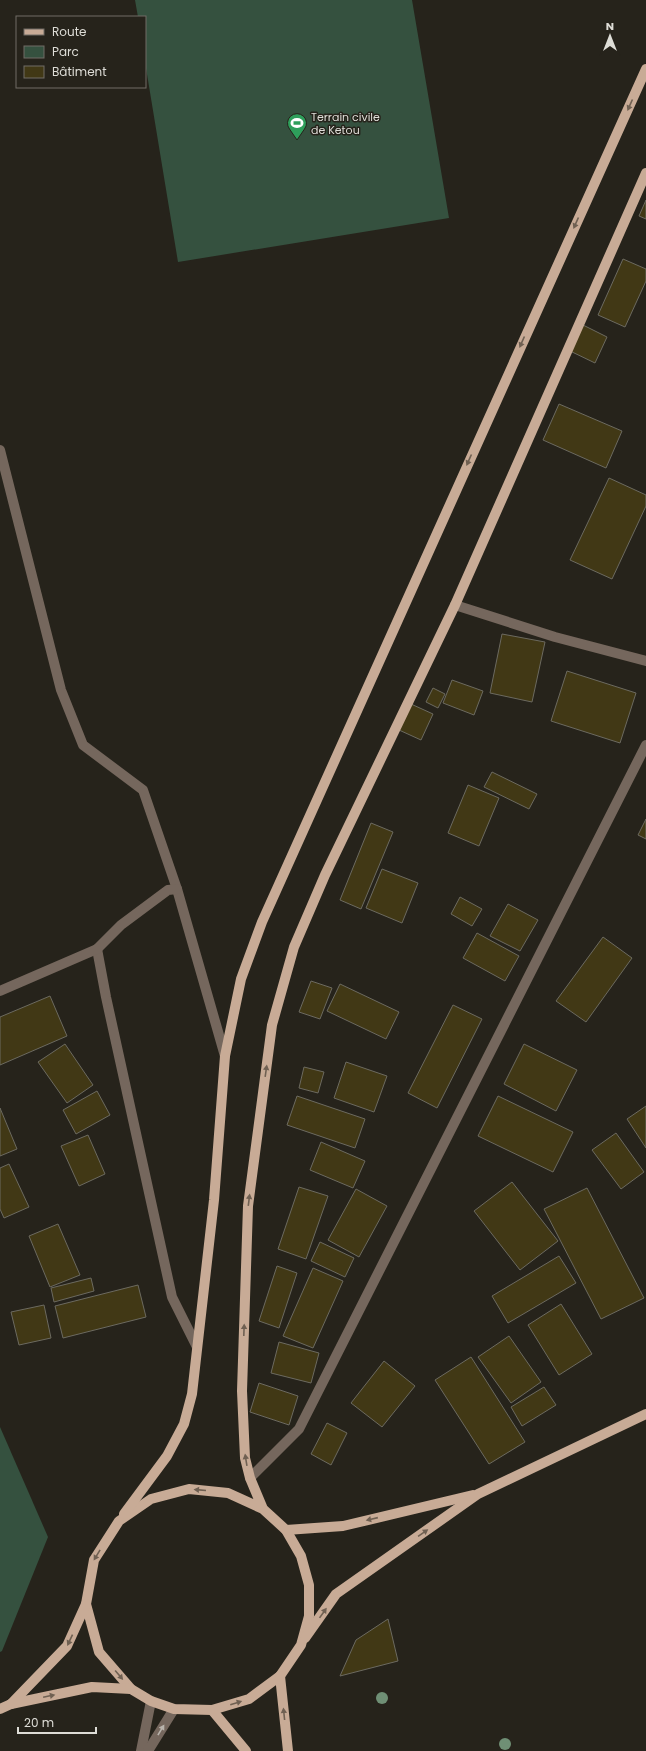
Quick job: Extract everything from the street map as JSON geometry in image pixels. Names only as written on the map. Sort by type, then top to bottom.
[{"type":"main road","points":[[11,1704],[67,1646],[86,1604],[94,1560],[119,1522],[167,1456],[184,1424],[192,1394],[214,1200],[225,1056],[241,979],[262,922],[646,69]]},
{"type":"main road","points":[[263,1509],[250,1478],[245,1458],[242,1391],[248,1206],[272,1025],[294,947],[316,896],[455,605],[646,173]]},
{"type":"main road","points":[[86,1604],[99,1652],[131,1689],[151,1701],[174,1709],[212,1710],[249,1699],[280,1676],[336,1594],[478,1494],[646,1414]]},
{"type":"main road","points":[[119,1522],[151,1499],[189,1489],[228,1493],[263,1509],[286,1530],[301,1556],[309,1585],[309,1616],[301,1645]]},
{"type":"main road","points":[[286,1530],[343,1526],[478,1494]]},
{"type":"main road","points":[[280,1676],[288,1751]]},
{"type":"main road","points":[[0,1709],[11,1704],[92,1687],[131,1689]]},
{"type":"main road","points":[[212,1710],[246,1751]]},
{"type":"street","points":[[0,450],[61,690],[83,745],[143,790],[177,889],[225,1056]]},
{"type":"street","points":[[455,605],[555,637],[646,661]]},
{"type":"street","points":[[250,1478],[299,1429],[646,745]]},
{"type":"street","points":[[0,991],[97,949],[127,920],[168,890],[177,889]]},
{"type":"street","points":[[97,949],[106,997],[172,1296],[197,1347]]},
{"type":"street","points":[[141,1751],[151,1701]]},
{"type":"street","points":[[148,1751],[174,1709]]},
{"type":"green space","name":"Terrain civile de Ketou","points":[[135,0],[412,0],[449,218],[178,262],[146,68],[146,16],[138,16]]},
{"type":"green space","points":[[0,1427],[48,1537],[2,1651],[0,1652]]},
{"type":"building","points":[[646,200],[646,219],[639,216]]},
{"type":"building","points":[[623,259],[646,269],[646,281],[625,327],[598,315]]},
{"type":"building","points":[[581,324],[607,337],[595,363],[568,350]]},
{"type":"building","points":[[559,404],[622,431],[606,468],[543,440]]},
{"type":"building","points":[[609,478],[646,495],[646,506],[612,579],[570,560]]},
{"type":"building","points":[[502,634],[545,642],[532,702],[490,693]]},
{"type":"building","points":[[567,671],[636,693],[620,743],[551,721]]},
{"type":"building","points":[[452,680],[483,691],[474,715],[443,703]]},
{"type":"building","points":[[433,688],[445,694],[438,708],[426,702]]},
{"type":"building","points":[[411,704],[433,714],[421,740],[399,730]]},
{"type":"building","points":[[492,772],[537,794],[529,809],[484,787]]},
{"type":"building","points":[[468,785],[499,798],[479,846],[448,833]]},
{"type":"building","points":[[646,819],[646,839],[638,835]]},
{"type":"building","points":[[371,823],[393,832],[361,909],[340,900]]},
{"type":"building","points":[[382,869],[418,883],[402,923],[366,908]]},
{"type":"building","points":[[460,897],[482,909],[472,926],[451,914]]},
{"type":"building","points":[[508,904],[538,920],[520,951],[490,936]]},
{"type":"building","points":[[477,933],[519,956],[505,981],[463,958]]},
{"type":"building","points":[[603,937],[632,958],[586,1022],[556,1001]]},
{"type":"building","points":[[311,981],[332,988],[320,1019],[299,1012]]},
{"type":"building","points":[[340,984],[399,1012],[386,1039],[327,1011]]},
{"type":"building","points":[[50,996],[67,1036],[0,1065],[0,1017]]},
{"type":"building","points":[[453,1005],[482,1019],[437,1108],[408,1093]]},
{"type":"building","points":[[65,1044],[93,1085],[67,1103],[38,1062]]},
{"type":"building","points":[[524,1044],[577,1070],[556,1111],[504,1084]]},
{"type":"building","points":[[346,1062],[387,1076],[374,1112],[334,1098]]},
{"type":"building","points":[[304,1067],[324,1072],[318,1093],[299,1088]]},
{"type":"building","points":[[97,1091],[110,1115],[76,1134],[63,1110]]},
{"type":"building","points":[[297,1096],[365,1119],[355,1148],[287,1125]]},
{"type":"building","points":[[498,1096],[573,1132],[553,1172],[478,1136]]},
{"type":"building","points":[[646,1106],[646,1148],[627,1119]]},
{"type":"building","points":[[0,1108],[17,1149],[0,1156]]},
{"type":"building","points":[[616,1133],[644,1172],[621,1189],[592,1150]]},
{"type":"building","points":[[88,1135],[105,1174],[79,1186],[61,1146]]},
{"type":"building","points":[[321,1142],[365,1161],[353,1188],[310,1170]]},
{"type":"building","points":[[9,1164],[29,1207],[4,1218],[0,1209],[0,1168]]},
{"type":"building","points":[[512,1182],[558,1241],[520,1270],[474,1211]]},
{"type":"building","points":[[299,1187],[328,1196],[306,1259],[278,1249]]},
{"type":"building","points":[[587,1188],[644,1298],[601,1319],[544,1209]]},
{"type":"building","points":[[356,1189],[387,1206],[359,1257],[328,1240]]},
{"type":"building","points":[[58,1224],[80,1275],[50,1287],[29,1236]]},
{"type":"building","points":[[320,1242],[354,1258],[345,1277],[311,1261]]},
{"type":"building","points":[[559,1256],[576,1283],[508,1323],[492,1296]]},
{"type":"building","points":[[277,1266],[297,1273],[279,1328],[259,1321]]},
{"type":"building","points":[[313,1268],[343,1281],[313,1348],[283,1336]]},
{"type":"building","points":[[91,1278],[94,1291],[54,1302],[51,1288]]},
{"type":"building","points":[[138,1285],[146,1317],[63,1338],[55,1306]]},
{"type":"building","points":[[561,1304],[592,1354],[559,1375],[528,1325]]},
{"type":"building","points":[[44,1305],[51,1338],[19,1345],[11,1312]]},
{"type":"building","points":[[509,1336],[541,1382],[511,1403],[478,1357]]},
{"type":"building","points":[[279,1342],[319,1353],[311,1383],[271,1373]]},
{"type":"building","points":[[471,1357],[525,1442],[489,1464],[435,1380]]},
{"type":"building","points":[[384,1361],[415,1386],[382,1427],[351,1403]]},
{"type":"building","points":[[259,1383],[298,1396],[289,1425],[250,1412]]},
{"type":"building","points":[[544,1387],[556,1405],[522,1426],[511,1407]]},
{"type":"building","points":[[327,1423],[347,1433],[331,1465],[311,1454]]},
{"type":"building","points":[[388,1619],[398,1661],[340,1676],[356,1640]]},
{"type":"place","name":"Terrain civile de Ketou","points":[[297,140]]}]
